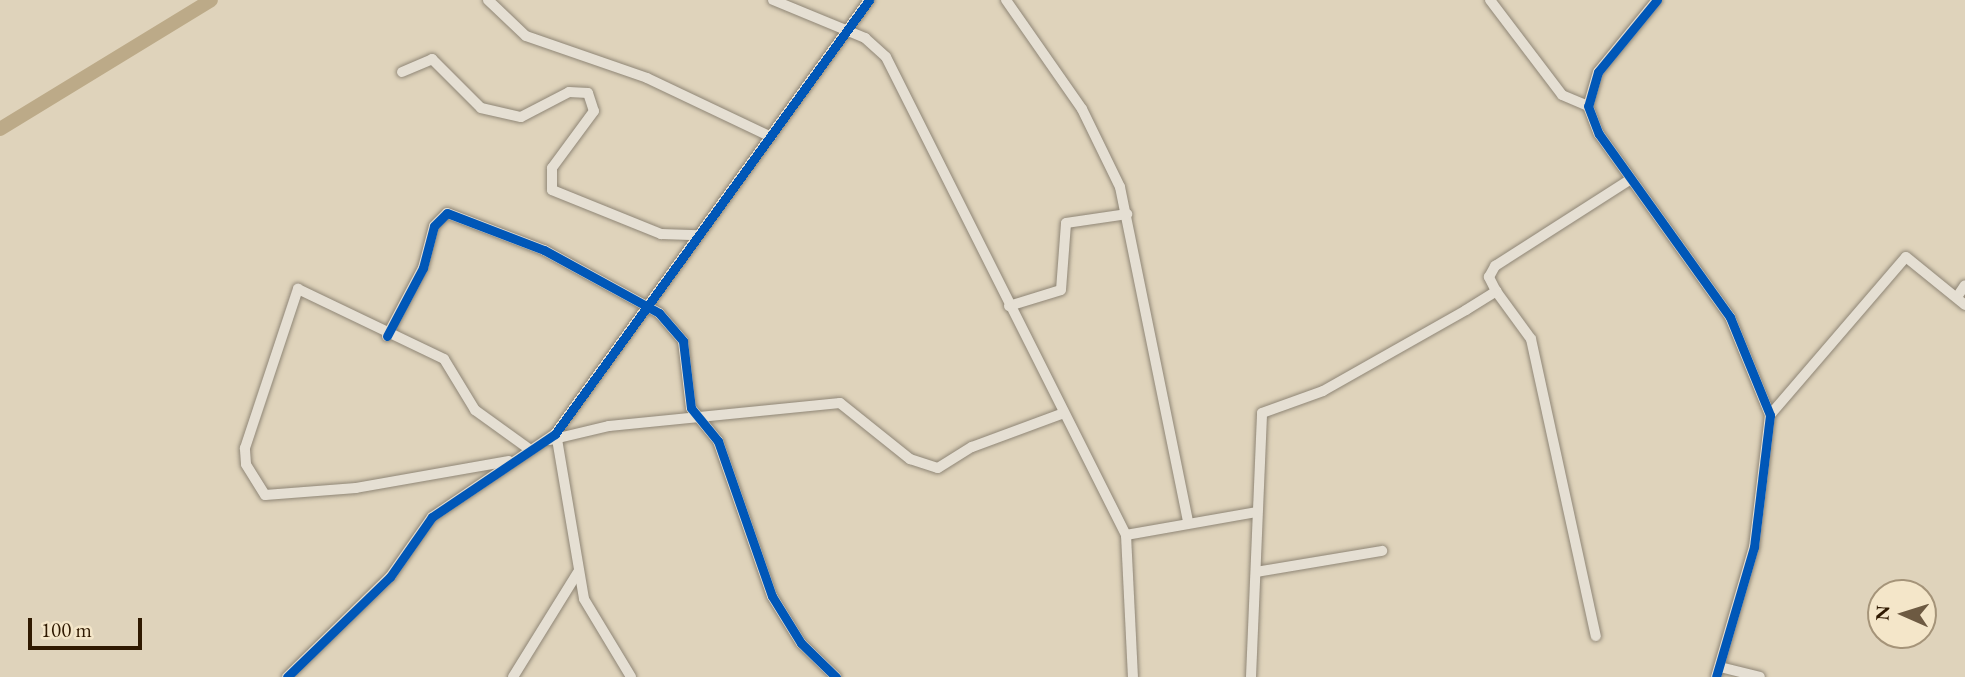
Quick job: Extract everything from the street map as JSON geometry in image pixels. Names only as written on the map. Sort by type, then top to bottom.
[{"type":"street","points":[[488,0],[526,36],[647,78],[771,137]]},
{"type":"street","points":[[773,0],[847,30],[886,57],[1126,535],[1133,677]]},
{"type":"street","points":[[287,677],[390,577],[432,517],[509,461],[542,442],[571,415],[869,0]]},
{"type":"street","points":[[1006,0],[1082,109],[1116,176],[1127,214],[1188,520]]},
{"type":"street","points":[[1490,0],[1562,95],[1588,106]]},
{"type":"street","points":[[1657,0],[1598,72],[1588,106],[1594,126],[1730,317],[1770,415],[1762,510],[1740,610],[1718,672],[1760,677]]},
{"type":"street","points":[[402,72],[432,59],[484,110],[522,117],[569,92],[588,93],[594,111],[556,161],[548,181],[552,190],[661,234],[698,235]]},
{"type":"street","points":[[1595,636],[1531,339],[1496,291],[1493,269],[1631,179]]},
{"type":"street","points":[[387,336],[423,268],[434,226],[447,213],[544,250],[649,306],[683,341],[691,408],[718,441],[748,541],[777,605],[801,643],[836,677]]},
{"type":"street","points":[[1009,306],[1061,290],[1066,223],[1127,214]]},
{"type":"street","points":[[1770,415],[1906,257],[1965,305]]},
{"type":"street","points":[[1957,297],[1965,285]]},
{"type":"street","points":[[509,461],[356,488],[273,495],[260,490],[245,448],[298,289],[387,336],[447,361],[475,411],[529,449]]},
{"type":"street","points":[[1251,677],[1262,414],[1323,391],[1496,291]]},
{"type":"street","points":[[542,442],[609,426],[840,403],[910,459],[937,468],[972,447],[1064,412]]},
{"type":"street","points":[[557,439],[578,572],[595,622],[631,677]]},
{"type":"street","points":[[1126,535],[1188,520],[1256,512]]},
{"type":"street","points":[[1256,572],[1382,551]]},
{"type":"street","points":[[513,677],[578,572]]},
{"type":"waterway","points":[[0,129],[211,0]]},
{"type":"cycle path","points":[[287,677],[390,577],[432,517],[555,434],[869,0]]},
{"type":"cycle path","points":[[1657,0],[1598,72],[1588,106],[1599,134],[1730,317],[1770,415],[1754,547],[1716,677]]},
{"type":"cycle path","points":[[387,336],[423,268],[434,226],[447,213],[544,250],[659,313],[683,341],[691,408],[718,441],[772,596],[801,643],[836,677]]}]
